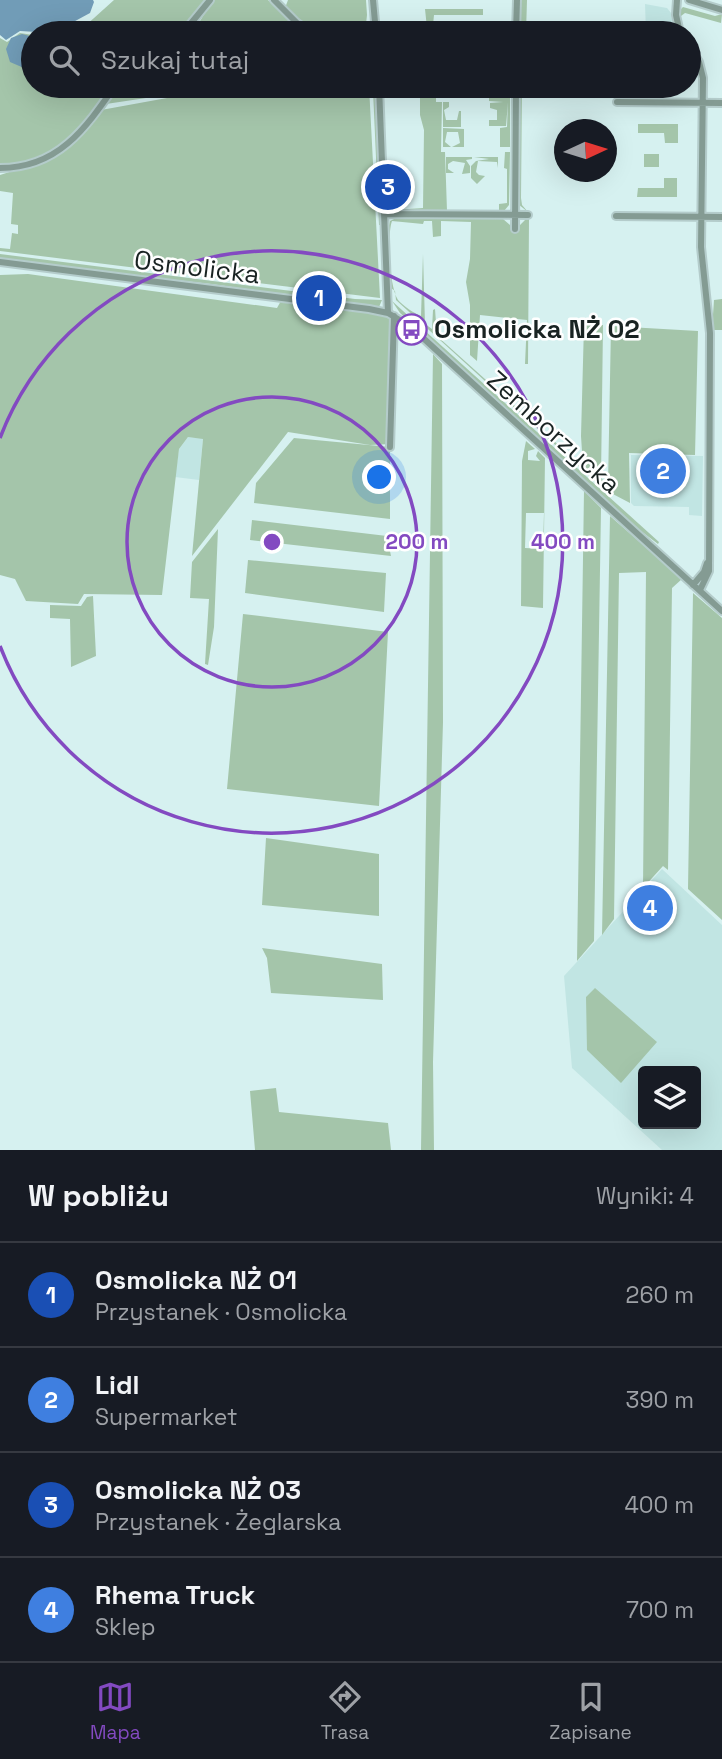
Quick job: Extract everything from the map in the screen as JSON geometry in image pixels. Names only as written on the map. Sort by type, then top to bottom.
[{"type":"street","points":[[193,21],[211,0]]},
{"type":"street","points":[[274,0],[295,21]]},
{"type":"street","points":[[373,0],[375,21]]},
{"type":"street","points":[[516,21],[517,0]]},
{"type":"street","points":[[677,0],[678,21]]},
{"type":"street","points":[[688,0],[722,10]]},
{"type":"street","points":[[700,590],[708,576],[710,373],[710,330],[701,253],[704,103],[701,68]]},
{"type":"street","points":[[0,171],[48,157],[70,143],[106,98]]},
{"type":"street","points":[[380,98],[391,314],[390,447]]},
{"type":"street","points":[[515,229],[516,98]]},
{"type":"street","points":[[617,102],[722,103]]},
{"type":"street","points":[[385,215],[528,215]]},
{"type":"street","points":[[616,216],[722,217]]},
{"type":"street","name":"Osmolicka","points":[[0,262],[348,306],[391,314]]},
{"type":"street","name":"Zemborzycka","points":[[391,314],[413,328],[722,611]]},
{"type":"street","points":[[693,585],[704,572],[708,558]]},
{"type":"shaded area","points":[[0,0],[94,2],[90,13],[75,21],[21,21],[21,31],[6,40],[0,35]]},
{"type":"shaded area","points":[[645,4],[667,8],[671,13],[672,21],[646,21]]},
{"type":"shaded area","points":[[21,34],[21,67],[10,62],[6,49],[11,38]]},
{"type":"shaded area","points":[[188,437],[203,438],[199,480],[175,477],[179,449]]},
{"type":"shaded area","points":[[631,455],[703,456],[702,516],[689,515],[689,507],[634,506],[631,503]]},
{"type":"shaded area","points":[[662,869],[722,925],[722,1150],[662,1150],[639,1129],[701,1129],[701,1066],[638,1066],[638,1128],[572,1068],[564,976]]},
{"type":"green space","points":[[114,0],[208,0],[190,21],[91,21]]},
{"type":"green space","points":[[213,0],[268,0],[291,21],[200,21]]},
{"type":"green space","points":[[288,0],[366,0],[366,21],[302,21],[285,8]]},
{"type":"green space","points":[[520,0],[527,0],[526,21],[520,21]]},
{"type":"green space","points":[[683,7],[715,16],[722,14],[721,23],[685,13],[681,20],[680,10]]},
{"type":"green space","points":[[425,9],[483,9],[483,15],[434,15],[433,21],[426,21]]},
{"type":"green space","points":[[21,33],[21,98],[102,98],[75,133],[50,152],[18,164],[0,166],[0,38],[7,42]]},
{"type":"green space","points":[[110,98],[146,98],[106,104]]},
{"type":"green space","points":[[167,98],[370,98],[380,298],[0,251],[0,248],[10,249],[12,233],[18,234],[18,225],[11,224],[13,193],[0,191],[0,175],[58,154],[78,138],[101,110]]},
{"type":"green space","points":[[373,98],[377,98],[383,225],[379,225]]},
{"type":"green space","points":[[420,98],[436,98],[436,102],[442,102],[441,152],[445,152],[447,211],[393,210],[423,208],[424,130],[420,115]]},
{"type":"green space","points":[[489,98],[510,98],[510,147],[500,147],[500,128],[507,127],[508,102],[506,126],[489,126],[489,120],[497,120],[497,110],[490,108],[490,103],[503,102],[489,101]]},
{"type":"green space","points":[[522,98],[521,198],[522,205],[528,212],[518,204]]},
{"type":"green space","points":[[443,102],[449,102],[449,107],[444,110],[446,120],[457,120],[461,111],[461,127],[443,127]]},
{"type":"green space","points":[[638,124],[678,124],[678,143],[665,143],[664,133],[638,133]]},
{"type":"green space","points":[[443,128],[464,129],[464,147],[452,147],[460,143],[458,132],[447,132],[445,142],[451,147],[443,147]]},
{"type":"green space","points":[[505,152],[510,152],[509,205],[499,212],[499,204],[507,203]]},
{"type":"green space","points":[[644,154],[659,154],[659,167],[644,167]]},
{"type":"green space","points":[[446,157],[472,157],[466,160],[470,173],[462,174],[465,163],[453,161],[448,164],[448,169],[454,173],[446,173]]},
{"type":"green space","points":[[474,157],[498,157],[498,168],[497,162],[478,161],[476,172],[485,176],[477,184],[471,178],[471,166],[476,161],[489,159]]},
{"type":"green space","points":[[664,178],[677,178],[677,197],[637,197],[638,188],[664,188]]},
{"type":"green space","points":[[503,219],[510,225],[511,230],[519,230],[519,226],[529,219],[528,364],[525,364],[527,320],[480,315],[477,361],[470,355],[470,305],[466,282],[471,222],[441,221],[441,236],[433,237],[432,221],[424,221],[423,224],[392,221],[389,248],[394,290],[391,288],[388,230],[390,221]]},
{"type":"green space","points":[[0,254],[355,299],[382,300],[379,307],[211,284],[0,260]]},
{"type":"green space","points":[[423,254],[425,324],[432,329],[435,309],[437,336],[583,467],[581,436],[584,325],[603,325],[601,478],[608,485],[611,326],[698,331],[695,455],[629,453],[630,503],[609,494],[396,300],[395,294],[402,304],[421,316]]},
{"type":"green space","points":[[28,274],[277,308],[282,299],[376,313],[390,318],[391,444],[370,445],[288,432],[192,556],[203,439],[188,437],[179,449],[162,595],[84,594],[78,604],[26,601],[15,579],[0,575],[0,275]]},
{"type":"green space","points":[[722,299],[722,330],[712,330],[714,300]]},
{"type":"green space","points":[[392,301],[659,542],[658,544],[629,522],[400,313]]},
{"type":"green space","points":[[433,354],[442,364],[443,722],[433,1062],[434,1150],[421,1150]]},
{"type":"green space","points":[[294,438],[390,447],[390,519],[254,503],[256,483]]},
{"type":"green space","points":[[526,441],[535,449],[528,451],[528,460],[540,461],[536,456],[538,451],[545,458],[543,608],[521,606],[522,461]],"holes":[[[526,513],[544,513],[543,549],[525,548]]]},
{"type":"green space","points":[[584,491],[601,508],[594,941],[577,961]]},
{"type":"green space","points":[[610,516],[682,579],[672,588],[668,870],[663,866],[643,888],[646,572],[619,573],[614,919],[602,935]]},
{"type":"green space","points":[[252,520],[387,536],[391,556],[250,540]]},
{"type":"green space","points":[[218,529],[214,627],[208,665],[205,664],[209,599],[190,598],[192,562]]},
{"type":"green space","points":[[248,560],[386,573],[384,612],[245,593]]},
{"type":"green space","points":[[693,593],[722,618],[722,920],[688,889]]},
{"type":"green space","points":[[93,596],[96,656],[71,667],[70,619],[50,618],[50,605],[81,606],[87,597]]},
{"type":"green space","points":[[243,614],[388,632],[379,806],[227,789]]},
{"type":"green space","points":[[266,838],[379,854],[379,916],[262,905]]},
{"type":"green space","points":[[262,948],[382,964],[383,1000],[271,993],[267,958]]},
{"type":"green space","points":[[595,988],[657,1042],[621,1083],[587,1050],[586,997]]},
{"type":"green space","points":[[276,1088],[279,1112],[388,1123],[391,1150],[255,1150],[250,1091]]},
{"type":"place","name":"Osmolicka NŻ 03","points":[[388,187]]},
{"type":"place","name":"Osmolicka NŻ 01","points":[[319,298]]},
{"type":"place","name":"Osmolicka NŻ 02","points":[[411,329]]},
{"type":"place","name":"Lidl","points":[[663,471]]},
{"type":"place","name":"Rhema Truck","points":[[650,908]]}]
